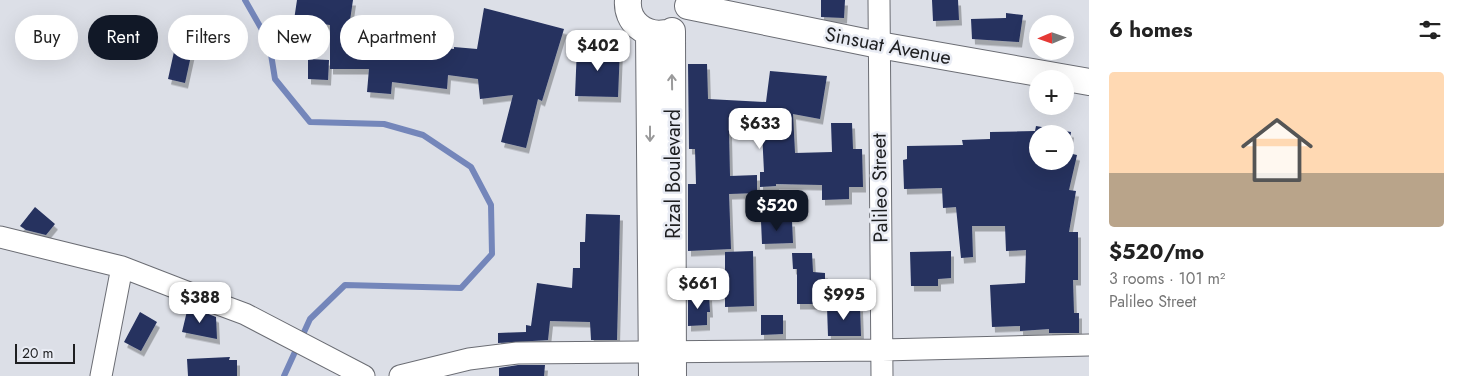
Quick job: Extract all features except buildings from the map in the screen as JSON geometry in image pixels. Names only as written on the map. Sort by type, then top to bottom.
[{"type":"main road","points":[[628,0],[630,15],[634,23],[660,32],[680,25],[688,3]]},
{"type":"main road","name":"Sinsuat Avenue","points":[[688,3],[879,45],[1089,82]]},
{"type":"main road","name":"Rizal Boulevard","points":[[652,376],[662,350],[660,32]]},
{"type":"main road","name":"Rizal Boulevard","points":[[662,350],[673,376]]},
{"type":"street","name":"Palileo Street","points":[[879,0],[882,376]]},
{"type":"street","points":[[0,237],[122,267],[245,314],[364,376]]},
{"type":"street","points":[[101,376],[122,267]]},
{"type":"street","points":[[400,376],[469,359],[517,353],[662,350],[882,350],[1089,345]]},
{"type":"waterway","points":[[245,0],[269,42],[275,79],[310,122],[384,124],[423,135],[471,167],[491,205],[492,254],[461,288],[345,285],[310,319],[284,376]]}]
